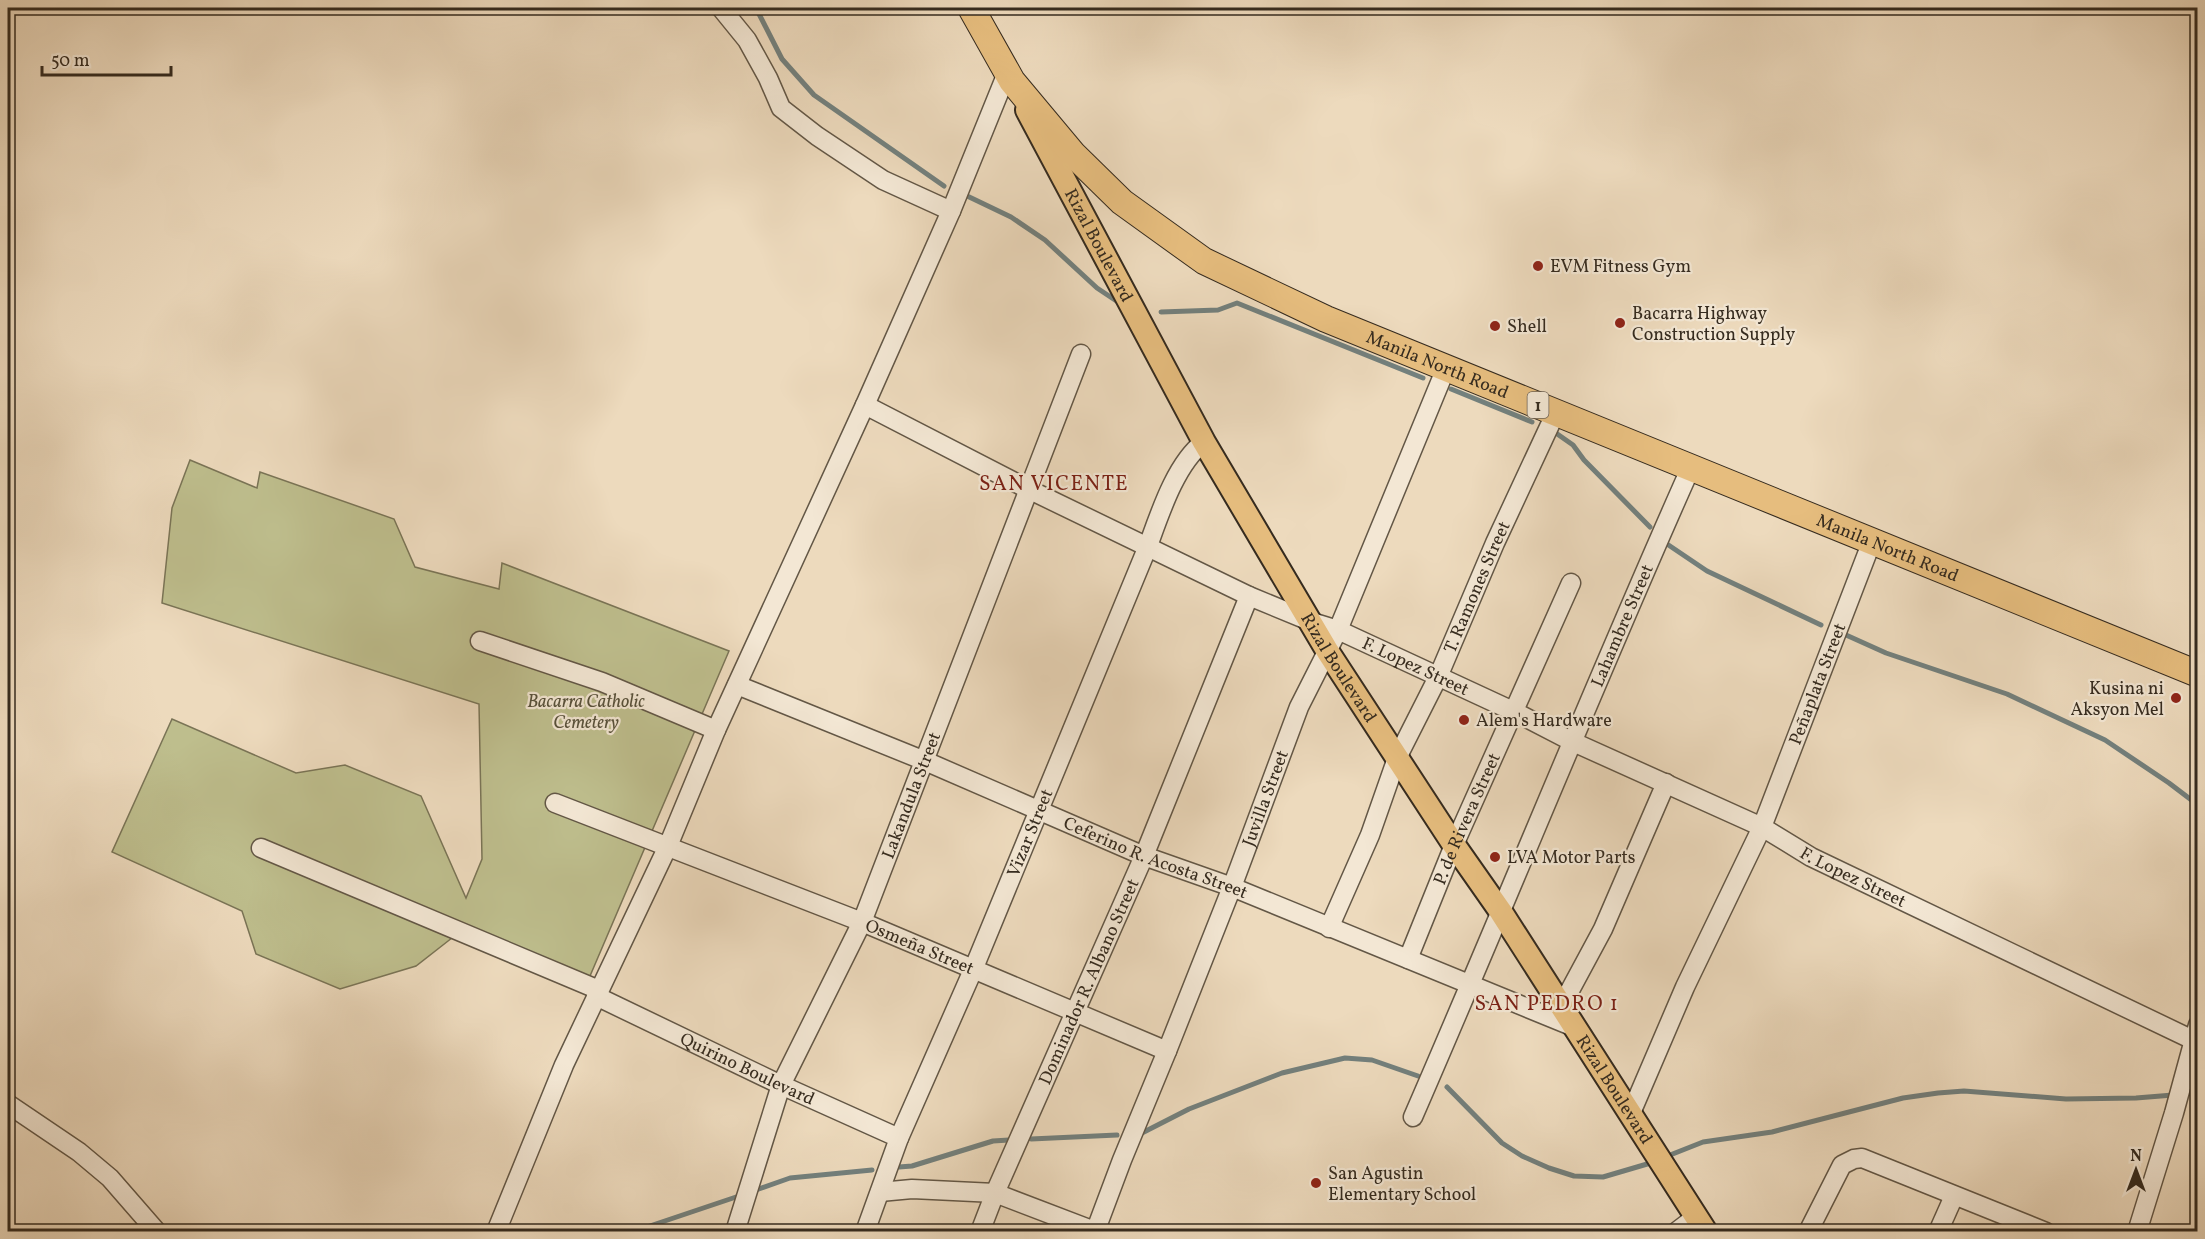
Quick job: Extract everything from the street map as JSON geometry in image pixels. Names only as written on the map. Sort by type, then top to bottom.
[{"type":"highway","name":"Manila North Road","points":[[971,8],[1010,77],[1073,154],[1114,194],[1204,261],[1326,319],[2198,674]]},
{"type":"main road","name":"Rizal Boulevard","points":[[1010,77],[1204,442],[1328,652],[1454,845],[1501,912],[1701,1224]]},
{"type":"street","points":[[721,8],[747,40],[782,108],[817,136],[883,180],[951,211]]},
{"type":"street","points":[[496,1232],[564,1065],[668,846],[716,730],[865,405],[1010,77]]},
{"type":"street","name":"Lakandula Street","points":[[735,1232],[781,1086],[862,922],[1081,354]]},
{"type":"street","name":"Juvilla Street","points":[[1096,1231],[1125,1151],[1232,887],[1299,707],[1338,630],[1446,368]]},
{"type":"street","name":"F. Lopez Street","points":[[865,405],[1028,489],[1250,596],[1312,622],[1338,630],[1515,712],[1571,741],[1762,827],[1811,857],[2195,1032]]},
{"type":"street","name":"T. Ramones Street","points":[[1329,928],[1370,835],[1397,758],[1438,678],[1495,543],[1556,412]]},
{"type":"street","name":"Vizar Street","points":[[865,1232],[899,1138],[973,970],[1160,513],[1176,479],[1195,449],[1204,442]]},
{"type":"street","name":"Lahambre Street","points":[[1413,1117],[1471,984],[1571,741],[1691,467]]},
{"type":"street","name":"Peñaplata Street","points":[[1635,1120],[1685,987],[1762,827],[1872,541]]},
{"type":"street","name":"P. de Rivera Street","points":[[1408,959],[1454,845],[1571,583]]},
{"type":"street","name":"Dominador R. Albano Street","points":[[980,1232],[995,1193],[1144,856],[1250,596]]},
{"type":"street","points":[[480,641],[602,682],[716,730]]},
{"type":"street","name":"Ceferino R. Acosta Street","points":[[737,685],[925,761],[1144,856],[1232,887],[1574,1027]]},
{"type":"street","points":[[1561,1006],[1603,929],[1666,783]]},
{"type":"street","name":"Osmeña Street","points":[[555,803],[862,922],[1167,1052]]},
{"type":"street","name":"Quirino Boulevard","points":[[261,848],[598,993],[781,1086],[899,1138]]},
{"type":"street","points":[[2137,1232],[2174,1113],[2195,1032]]},
{"type":"street","points":[[8,1104],[79,1152],[110,1178],[157,1232]]},
{"type":"street","points":[[1808,1232],[1842,1165],[1862,1158],[2046,1232]]},
{"type":"street","points":[[880,1192],[912,1189],[995,1193],[1096,1231]]},
{"type":"street","points":[[1938,1232],[1954,1196]]},
{"type":"street","points":[[1676,1232],[1701,1224]]},
{"type":"green space","name":"Bacarra Catholic Cemetery","points":[[190,460],[257,488],[260,472],[394,519],[415,567],[499,589],[502,563],[729,651],[584,990],[457,934],[416,966],[340,989],[256,954],[242,911],[112,852],[172,719],[296,773],[345,765],[421,796],[466,898],[482,859],[479,704],[162,603],[172,508]]},
{"type":"waterway","points":[[756,8],[782,59],[814,95],[944,186]]},
{"type":"waterway","points":[[963,194],[1011,217],[1045,240],[1097,288],[1121,304]]},
{"type":"waterway","points":[[1161,312],[1218,310],[1237,303],[1423,378]]},
{"type":"waterway","points":[[1451,389],[1532,422]]},
{"type":"waterway","points":[[1553,431],[1573,445],[1584,460],[1650,527]]},
{"type":"waterway","points":[[1664,542],[1707,571],[1821,625]]},
{"type":"waterway","points":[[1846,635],[1886,653],[2007,694],[2105,740],[2198,805]]},
{"type":"waterway","points":[[1140,1134],[1189,1109],[1282,1073],[1345,1058],[1372,1060],[1418,1076]]},
{"type":"waterway","points":[[1447,1087],[1502,1143],[1522,1156],[1549,1168],[1574,1176],[1603,1177],[1654,1162]]},
{"type":"waterway","points":[[1665,1157],[1703,1142],[1772,1132],[1903,1098],[1938,1093],[1964,1091],[2066,1099],[2136,1098],[2198,1093]]},
{"type":"waterway","points":[[1031,1139],[1117,1135]]},
{"type":"waterway","points":[[899,1167],[912,1166],[993,1141],[1009,1140]]},
{"type":"waterway","points":[[753,1191],[790,1178],[872,1170]]},
{"type":"waterway","points":[[632,1232],[742,1195]]},
{"type":"place","name":"EVM Fitness Gym","points":[[1538,266]]},
{"type":"place","name":"Bacarra Highway Construction Supply","points":[[1620,323]]},
{"type":"place","name":"Shell","points":[[1495,326]]},
{"type":"place","name":"Kusina ni Aksyon Mel","points":[[2176,698]]},
{"type":"place","name":"Alem's Hardware","points":[[1464,720]]},
{"type":"place","name":"LVA Motor Parts","points":[[1495,857]]},
{"type":"place","name":"San Agustin Elementary School","points":[[1316,1183]]},
{"type":"district","name":"SAN VICENTE","points":[[1054,483]]},
{"type":"district","name":"SAN PEDRO 1","points":[[1547,1003]]}]
